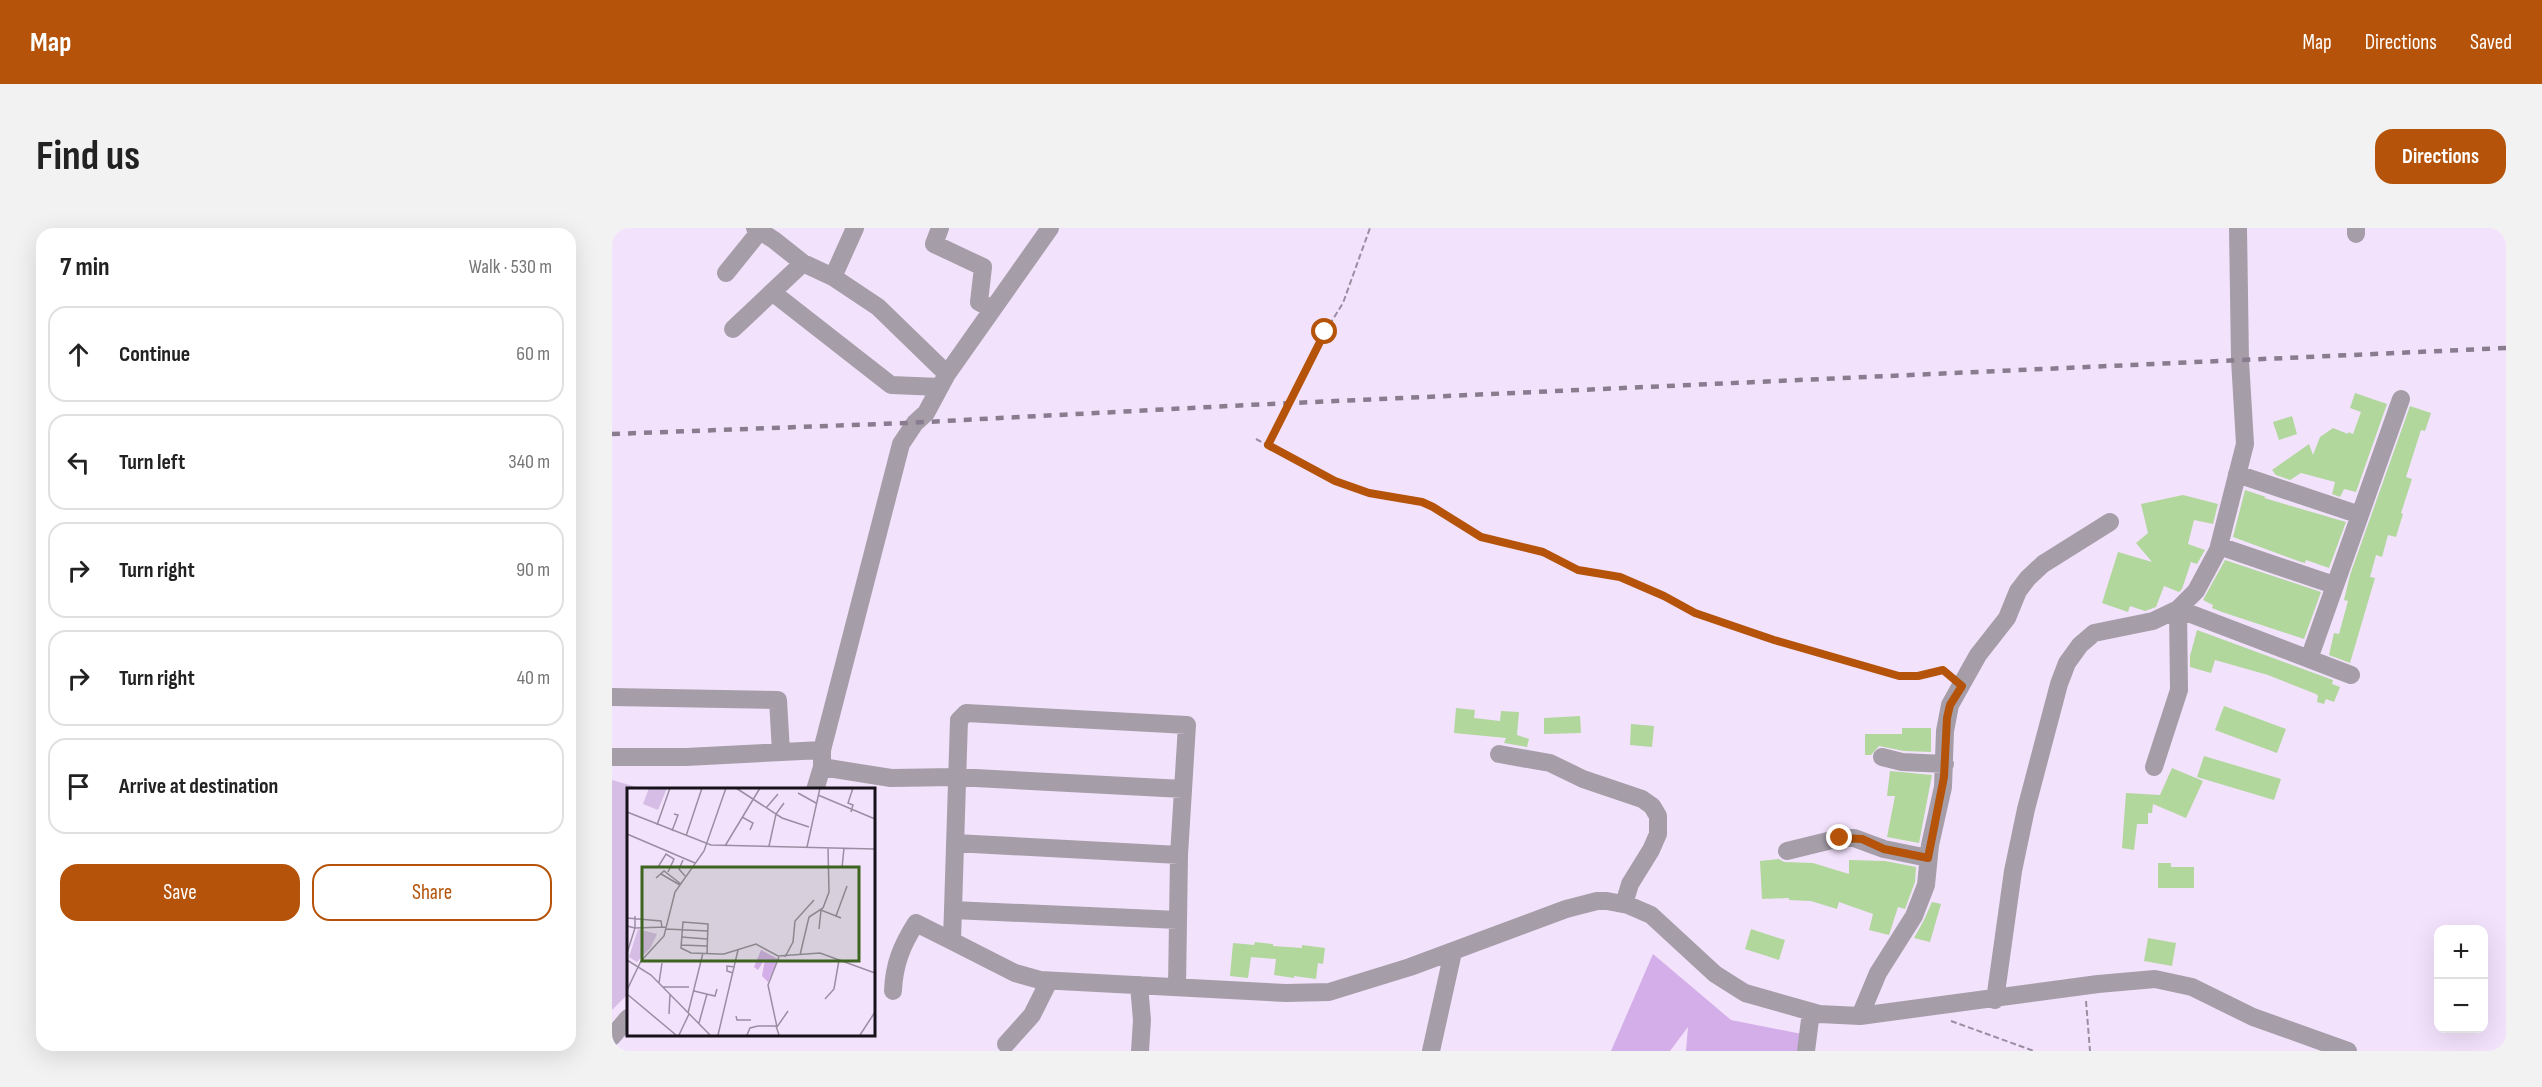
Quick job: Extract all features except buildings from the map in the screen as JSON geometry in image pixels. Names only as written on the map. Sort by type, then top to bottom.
[{"type":"street","points":[[833,277],[855,228]]},
{"type":"street","points":[[940,228],[934,243],[983,267],[979,302],[992,309]]},
{"type":"street","points":[[815,788],[901,444],[915,423],[926,413],[944,381],[992,309],[1050,228]]},
{"type":"street","points":[[1995,1000],[2013,871],[2026,809],[2059,684],[2067,663],[2080,645],[2094,633],[2153,621],[2178,609],[2196,591],[2215,560],[2245,444],[2240,360],[2238,228]]},
{"type":"street","points":[[726,273],[757,230],[803,263],[833,277],[878,307],[944,381]]},
{"type":"street","points":[[733,329],[803,263]]},
{"type":"street","points":[[772,292],[891,385],[944,381]]},
{"type":"street","points":[[2308,659],[2400,399]]},
{"type":"street","points":[[2237,474],[2360,514]]},
{"type":"street","points":[[1860,1016],[1878,973],[1918,906],[1926,885],[1928,858],[1943,788],[1947,718],[1950,705],[1978,655],[2007,618],[2018,591],[2028,578],[2043,564],[2110,522]]},
{"type":"street","points":[[2219,546],[2334,585]]},
{"type":"street","points":[[2178,609],[2351,675]]},
{"type":"street","points":[[2154,767],[2179,690],[2178,609]]},
{"type":"street","points":[[612,697],[778,700],[781,752]]},
{"type":"street","points":[[952,941],[958,720],[966,713],[1187,725],[1179,855],[1177,987]]},
{"type":"street","points":[[612,757],[686,757],[781,752],[822,758],[891,778],[956,777],[1183,789]]},
{"type":"street","points":[[1499,754],[1550,763],[1583,779],[1642,799],[1652,806],[1658,816],[1658,834],[1630,884],[1624,904]]},
{"type":"street","points":[[1882,758],[1902,762],[1945,764]]},
{"type":"street","points":[[1787,850],[1840,838],[1854,838],[1884,849],[1928,858]]},
{"type":"street","points":[[955,843],[1179,855]]},
{"type":"street","points":[[893,990],[894,968],[905,940],[916,923],[1015,973],[1049,981],[1323,993],[1364,983],[1597,900],[1640,909],[1657,920],[1705,966],[1736,988],[1756,997],[1811,1012],[1834,1016],[1860,1016],[2145,979],[2179,983],[2253,1017],[2337,1049]]},
{"type":"street","points":[[953,910],[1178,920]]},
{"type":"street","points":[[1431,1051],[1453,952]]},
{"type":"street","points":[[1006,1044],[1032,1016],[1049,981]]},
{"type":"street","points":[[1139,985],[1142,1020],[1140,1051]]},
{"type":"street","points":[[1806,1051],[1811,1012]]},
{"type":"street","points":[[612,1037],[627,1019]]},
{"type":"path","points":[[1268,445],[1325,332],[1343,303],[1371,228]]},
{"type":"path","points":[[1256,439],[1335,481],[1369,493],[1422,502],[1481,537],[1543,552],[1578,570],[1620,577],[1715,620],[1774,640],[1899,676],[1918,676],[1943,670],[1962,686]]},
{"type":"path","points":[[2082,987],[2087,1003],[2090,1051]]},
{"type":"path","points":[[1949,1021],[2034,1051]]},
{"type":"shaded area","points":[[612,780],[640,788],[627,788],[627,995],[612,1010]]},
{"type":"shaded area","points":[[1653,954],[1731,1020],[1802,1034],[1797,1051],[1686,1051],[1688,1027],[1670,1051],[1611,1051]]},
{"type":"railway","points":[[612,434],[906,423],[1248,405],[2506,348]]},
{"type":"route","points":[[1325,332],[1268,445],[1335,481],[1369,493],[1422,502],[1481,537],[1543,552],[1578,570],[1620,577],[1664,596],[1695,613],[1774,640],[1899,676],[1918,676],[1943,670],[1955,678],[1962,686],[1950,705],[1947,718],[1943,788],[1928,858],[1884,849],[1862,839],[1840,838]]}]
